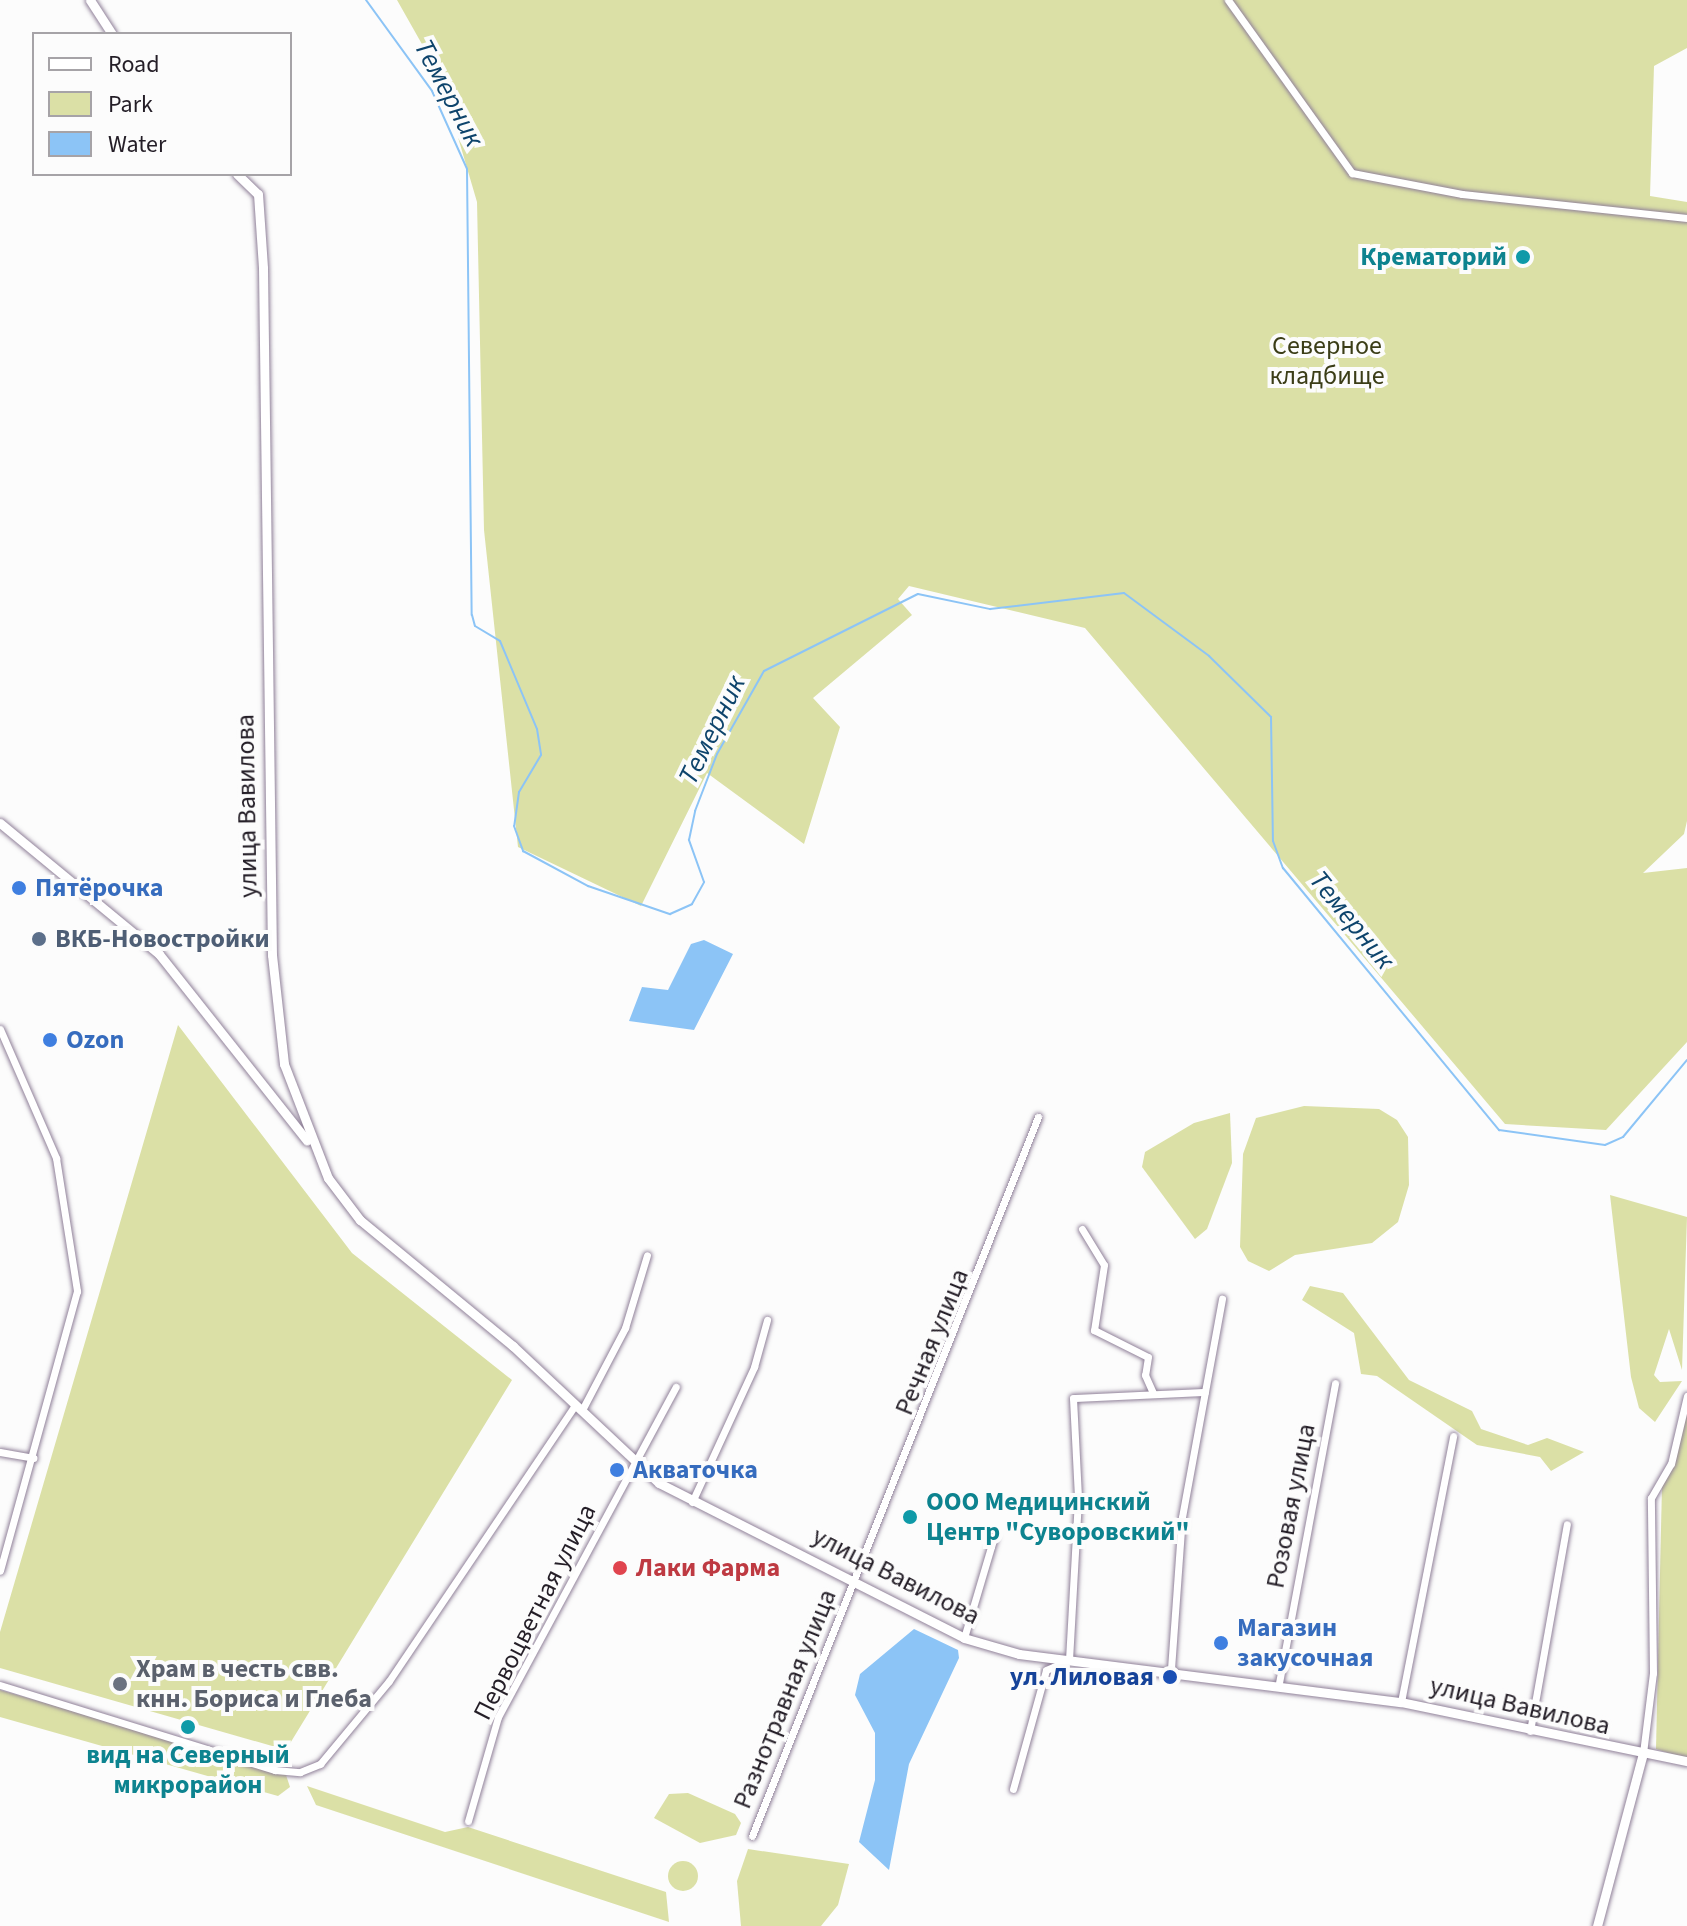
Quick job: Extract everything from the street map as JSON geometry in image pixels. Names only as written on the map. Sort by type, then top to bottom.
[{"type":"street","points":[[90,0],[111,32]]},
{"type":"street","points":[[1228,0],[1352,173],[1462,194],[1687,218]]},
{"type":"street","name":"улица Вавилова","points":[[239,176],[258,194],[272,955],[284,1064],[319,1157]]},
{"type":"street","name":"улица Вавилова","points":[[0,823],[159,954],[319,1157],[360,1220],[578,1408],[638,1465],[692,1502],[856,1578],[964,1638],[1069,1660],[1171,1669],[1401,1702],[1687,1761]]},
{"type":"street","points":[[0,1029],[56,1158],[77,1291],[0,1571]]},
{"type":"street","name":"Речная улица","points":[[856,1578],[1038,1117]]},
{"type":"street","points":[[1082,1229],[1104,1265],[1094,1330],[1148,1357],[1145,1375],[1153,1393]]},
{"type":"street","points":[[0,1685],[275,1770],[300,1772],[320,1764],[389,1681],[578,1408],[625,1328],[647,1255]]},
{"type":"street","points":[[1171,1669],[1182,1517],[1222,1299]]},
{"type":"street","points":[[692,1502],[754,1367],[767,1320]]},
{"type":"street","name":"Розовая улица","points":[[1279,1683],[1335,1383]]},
{"type":"street","name":"Первоцветная улица","points":[[468,1821],[498,1717],[638,1465],[676,1387]]},
{"type":"street","points":[[1013,1789],[1046,1670],[1069,1660],[1078,1497],[1073,1398],[1205,1392]]},
{"type":"street","points":[[1597,1926],[1643,1753],[1653,1673],[1651,1498],[1671,1464],[1687,1396]]},
{"type":"street","points":[[1401,1702],[1453,1436]]},
{"type":"street","points":[[0,1452],[33,1458]]},
{"type":"street","points":[[1530,1731],[1567,1524]]},
{"type":"street","points":[[964,1638],[994,1537]]},
{"type":"street","name":"Разнотравная улица","points":[[752,1836],[814,1667],[856,1578]]},
{"type":"green space","name":"Северное кладбище","points":[[397,0],[1687,0],[1687,48],[1654,66],[1650,196],[1687,202],[1687,821],[1684,834],[1643,873],[1687,868],[1687,1042],[1606,1130],[1505,1124],[1085,628],[909,586],[898,599],[912,615],[813,698],[840,727],[804,844],[707,773],[641,906],[518,847],[484,530],[477,202],[440,76]]},
{"type":"green space","points":[[178,1025],[352,1253],[512,1380],[286,1750],[0,1668],[0,1632]]},
{"type":"green space","points":[[1304,1106],[1379,1109],[1397,1120],[1408,1137],[1409,1185],[1398,1222],[1372,1243],[1295,1255],[1269,1271],[1248,1261],[1240,1247],[1243,1154],[1256,1118]]},
{"type":"green space","points":[[1230,1113],[1232,1163],[1207,1229],[1195,1239],[1142,1167],[1145,1152],[1194,1123]]},
{"type":"green space","points":[[1610,1195],[1687,1217],[1682,1370],[1669,1329],[1654,1375],[1660,1382],[1682,1381],[1655,1422],[1639,1408],[1631,1377]]},
{"type":"green space","points":[[1310,1286],[1343,1293],[1409,1380],[1472,1411],[1481,1429],[1528,1445],[1547,1438],[1584,1452],[1551,1471],[1540,1457],[1477,1445],[1377,1376],[1361,1374],[1354,1333],[1302,1300]]},
{"type":"green space","points":[[1687,1408],[1687,1759],[1656,1749],[1662,1486]]},
{"type":"green space","points":[[0,1690],[285,1772],[290,1787],[278,1796],[0,1717]]},
{"type":"green space","points":[[307,1786],[445,1832],[468,1827],[666,1892],[669,1922],[316,1805]]},
{"type":"green space","points":[[688,1793],[735,1814],[741,1823],[736,1835],[700,1843],[654,1818],[669,1794]]},
{"type":"green space","points":[[748,1849],[849,1864],[838,1905],[821,1926],[741,1926],[737,1881]]},
{"type":"green space","points":[[683,1861],[693,1866],[698,1876],[693,1886],[683,1891],[673,1886],[668,1876],[673,1866]]},
{"type":"water","points":[[704,940],[733,954],[694,1030],[629,1021],[642,987],[668,990],[691,944]]},
{"type":"water","points":[[914,1629],[958,1650],[959,1658],[909,1764],[889,1870],[859,1842],[875,1780],[875,1733],[855,1695],[860,1674]]},
{"type":"waterway","name":"Темерник","points":[[366,0],[432,91],[467,169],[472,615],[475,626],[500,641],[537,729],[541,755],[519,792],[514,826],[523,851],[588,886],[670,914],[692,904],[704,882],[689,840],[695,811],[717,754],[764,671],[918,594],[990,609],[1124,593],[1209,656],[1271,717],[1273,841],[1283,868],[1499,1130],[1605,1145],[1623,1137],[1687,1060]]},
{"type":"place","name":"Крематорий","points":[[1523,257]]},
{"type":"place","name":"Пятёрочка","points":[[19,888]]},
{"type":"place","name":"ВКБ-Новостройки","points":[[39,939]]},
{"type":"place","name":"Ozon","points":[[50,1040]]},
{"type":"place","name":"Акваточка","points":[[617,1470]]},
{"type":"place","name":"ООО Медицинский Центр \"Суворовский\"","points":[[910,1517]]},
{"type":"place","name":"Лаки Фарма","points":[[620,1568]]},
{"type":"place","name":"Магазин закусочная","points":[[1221,1643]]},
{"type":"place","name":"ул. Лиловая","points":[[1170,1677]]},
{"type":"place","name":"Храм в честь свв. кнн. Бориса и Глеба","points":[[120,1684]]},
{"type":"place","name":"вид на Северный микрорайон","points":[[188,1727]]}]
